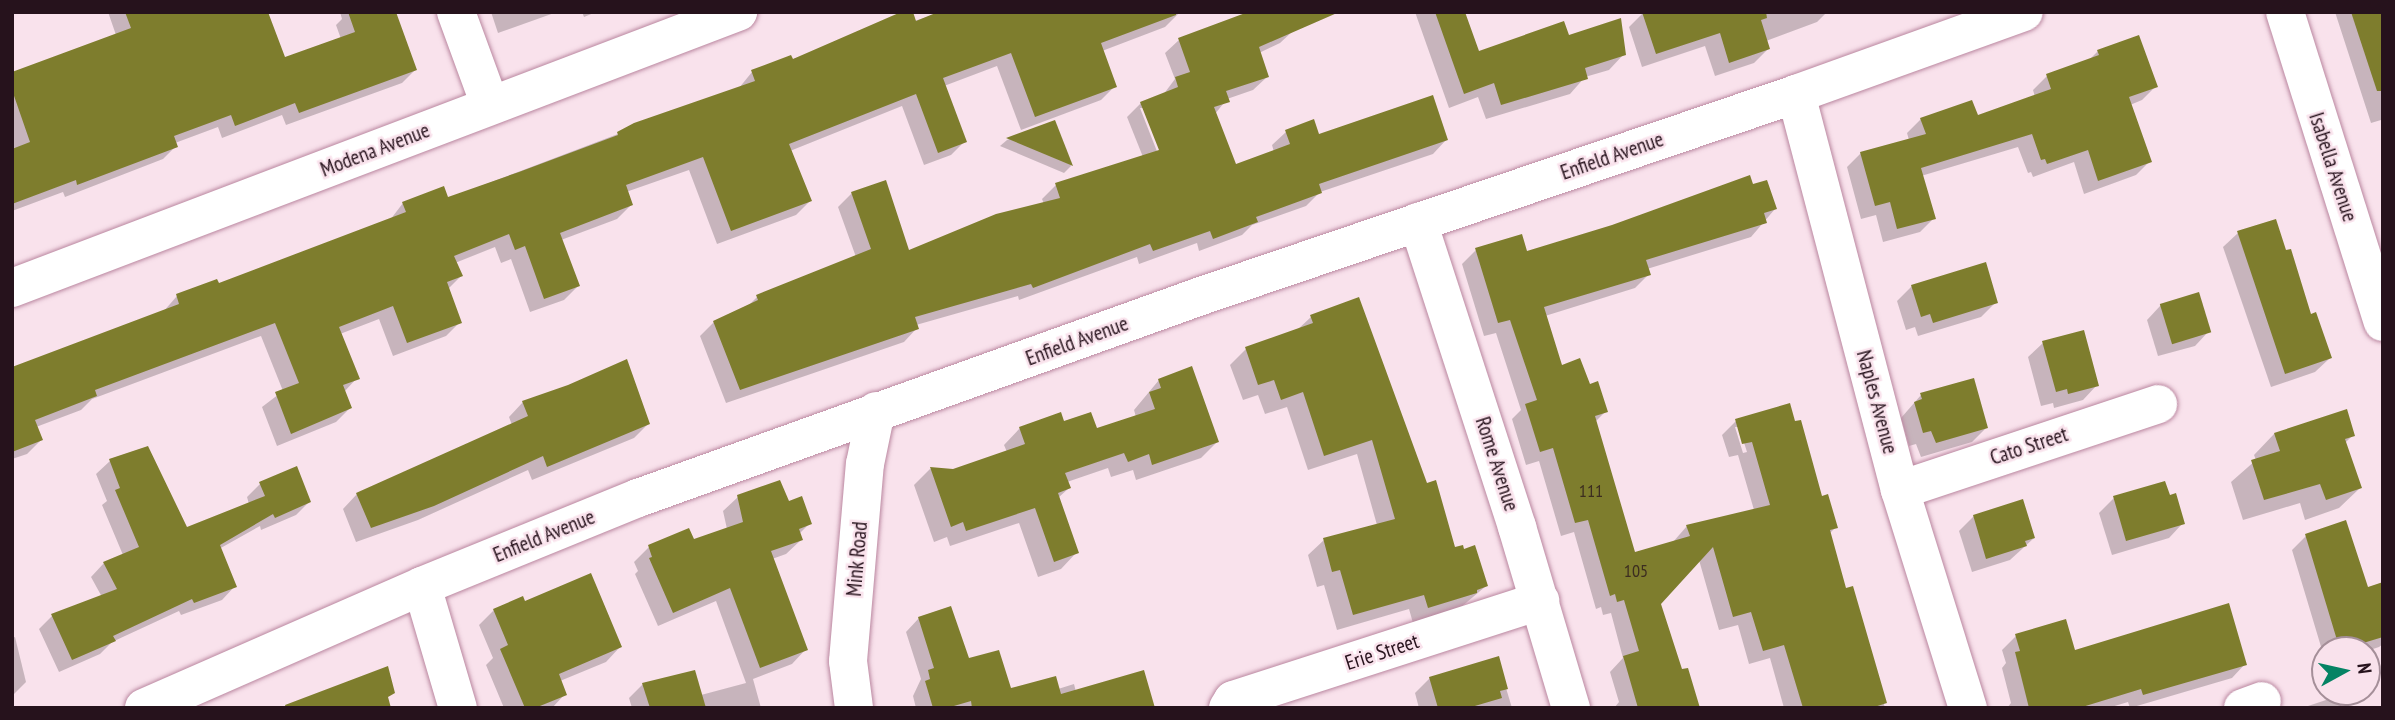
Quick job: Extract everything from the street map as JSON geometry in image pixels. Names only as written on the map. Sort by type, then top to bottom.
[{"type":"street","points":[[456,12],[490,105]]},
{"type":"street","name":"Modena Avenue","points":[[12,288],[738,12]]},
{"type":"street","name":"Enfield Avenue","points":[[144,708],[422,586],[638,498],[876,411],[1418,222],[1796,94],[2024,12]]},
{"type":"street","name":"Isabella Avenue","points":[[2285,12],[2383,322]]},
{"type":"street","name":"Naples Avenue","points":[[1796,94],[1900,490],[1968,708]]},
{"type":"street","name":"Rome Avenue","points":[[1418,222],[1540,601],[1571,708]]},
{"type":"street","name":"Cato Street","points":[[1900,490],[2158,404]]},
{"type":"street","name":"Mink Road","points":[[854,708],[848,661],[865,464],[876,411]]},
{"type":"street","points":[[422,586],[458,708]]},
{"type":"street","name":"Erie Street","points":[[1228,708],[1233,699],[1540,601]]},
{"type":"building","points":[[125,12],[268,12],[285,57],[355,32],[348,12],[396,12],[417,70],[299,113],[295,103],[235,126],[231,115],[174,136],[178,147],[77,185],[76,180],[12,204],[12,149],[30,142],[12,90],[12,72],[131,28]]},
{"type":"building","points":[[901,12],[913,12],[916,21],[938,12],[1176,12],[1176,15],[1101,43],[1117,87],[1035,117],[1011,53],[943,78],[967,142],[938,153],[916,94],[789,144],[812,201],[731,231],[703,157],[626,185],[633,205],[560,233],[580,286],[544,299],[525,246],[515,250],[509,234],[454,256],[463,276],[447,282],[462,323],[407,343],[393,306],[339,327],[360,379],[343,385],[352,408],[291,434],[275,392],[299,383],[275,323],[95,390],[97,396],[35,420],[43,440],[12,452],[12,367],[179,304],[176,294],[217,279],[219,283],[406,212],[402,202],[444,186],[448,197],[618,135],[617,132],[634,123],[755,81],[751,70],[791,55],[793,59]]},
{"type":"building","points":[[1248,12],[1337,13],[1259,47],[1269,77],[1226,91],[1230,102],[1214,107],[1236,164],[1290,144],[1285,130],[1314,119],[1319,134],[1433,95],[1448,140],[1319,184],[1322,193],[1256,217],[1258,222],[1213,239],[1210,231],[1153,251],[1150,244],[1033,288],[1031,284],[915,317],[919,329],[740,390],[713,321],[758,300],[756,295],[871,249],[851,192],[886,180],[909,250],[996,214],[1060,198],[1055,183],[1159,150],[1140,102],[1178,87],[1175,77],[1190,72],[1178,38]]},
{"type":"building","points":[[1435,12],[1465,12],[1479,51],[1564,21],[1569,35],[1621,18],[1626,55],[1585,68],[1588,79],[1501,105],[1494,83],[1464,94]]},
{"type":"building","points":[[1642,12],[1766,12],[1767,18],[1761,20],[1770,49],[1729,63],[1720,33],[1656,54]]},
{"type":"building","points":[[2351,12],[2383,12],[2383,91],[2377,91]]},
{"type":"building","points":[[2139,35],[2158,87],[2129,97],[2152,162],[2098,181],[2088,150],[2047,164],[2045,159],[2041,160],[2032,134],[1921,168],[1936,219],[1897,229],[1890,202],[1875,206],[1860,152],[1926,134],[1920,118],[1972,100],[1978,115],[2051,89],[2046,74],[2099,55],[2097,50]]},
{"type":"building","points":[[1055,120],[1073,166],[1006,138]]},
{"type":"building","points":[[1750,175],[1753,184],[1767,180],[1777,209],[1764,213],[1767,223],[1646,260],[1651,275],[1544,307],[1562,365],[1580,358],[1590,384],[1598,381],[1608,412],[1595,416],[1635,552],[1690,536],[1686,525],[1770,505],[1752,442],[1742,444],[1735,419],[1790,403],[1795,421],[1801,420],[1822,496],[1828,494],[1838,528],[1830,530],[1846,588],[1853,586],[1887,703],[1871,708],[1803,708],[1784,645],[1763,651],[1751,612],[1733,617],[1713,547],[1661,604],[1682,669],[1688,668],[1700,708],[1638,708],[1623,656],[1639,651],[1624,600],[1617,602],[1615,594],[1610,596],[1588,520],[1575,523],[1553,448],[1540,452],[1525,404],[1537,400],[1510,320],[1498,323],[1475,248],[1522,234],[1527,251],[1612,225]]},
{"type":"building","points":[[2276,219],[2286,250],[2291,249],[2311,314],[2316,312],[2332,358],[2285,374],[2237,231]]},
{"type":"building","points":[[1986,262],[1998,303],[1933,323],[1930,314],[1921,317],[1911,285]]},
{"type":"building","points":[[2199,292],[2211,332],[2172,344],[2160,304]]},
{"type":"building","points":[[1359,297],[1427,483],[1436,480],[1455,547],[1463,545],[1464,549],[1475,545],[1488,586],[1477,590],[1477,593],[1428,608],[1424,595],[1353,615],[1340,570],[1332,572],[1323,538],[1395,519],[1372,440],[1324,456],[1303,392],[1281,400],[1274,380],[1258,385],[1245,347],[1313,323],[1310,315]]},
{"type":"building","points":[[2084,330],[2099,386],[2068,394],[2067,389],[2056,392],[2042,341]]},
{"type":"building","points":[[627,359],[650,424],[547,467],[543,456],[434,506],[371,528],[356,493],[528,416],[522,401],[568,385]]},
{"type":"building","points":[[1192,366],[1219,442],[1152,465],[1149,454],[1128,462],[1124,453],[1065,473],[1071,488],[1058,493],[1079,553],[1054,562],[1035,508],[966,531],[963,522],[951,527],[930,467],[953,469],[1025,444],[1019,427],[1061,412],[1064,421],[1091,412],[1097,428],[1155,409],[1149,392],[1161,388],[1158,379]]},
{"type":"building","points":[[1974,378],[1988,428],[1936,443],[1931,431],[1923,433],[1914,402],[1922,399],[1920,393]]},
{"type":"building","points":[[2347,409],[2355,436],[2345,439],[2362,488],[2326,500],[2320,484],[2264,500],[2251,460],[2280,451],[2274,433]]},
{"type":"building","points":[[148,446],[187,527],[265,496],[259,482],[297,466],[311,502],[275,518],[273,514],[220,545],[237,587],[194,603],[192,599],[113,636],[116,641],[72,660],[51,614],[117,589],[103,562],[139,547],[115,490],[120,488],[109,459]]},
{"type":"building","points":[[780,480],[789,501],[802,496],[812,524],[799,529],[803,540],[771,551],[808,650],[760,668],[730,588],[673,613],[649,558],[652,557],[648,545],[689,528],[694,539],[743,522],[737,495]]},
{"type":"building","points":[[2165,481],[2170,495],[2176,493],[2185,524],[2126,541],[2113,496]]},
{"type":"building","points":[[2023,499],[2035,538],[2025,541],[2027,546],[1986,559],[1973,515]]},
{"type":"building","points":[[2346,520],[2368,587],[2383,582],[2383,637],[2336,636],[2305,534]]},
{"type":"building","points":[[591,573],[622,647],[559,674],[567,695],[535,708],[525,708],[500,649],[508,645],[493,609],[523,596],[525,601]]},
{"type":"building","points":[[2229,603],[2247,665],[2143,695],[2141,689],[2079,708],[2029,708],[2015,652],[2020,651],[2015,634],[2066,619],[2075,650]]},
{"type":"building","points":[[951,606],[969,658],[999,650],[1011,688],[1056,676],[1061,694],[1144,670],[1155,708],[972,708],[971,701],[947,708],[933,708],[925,681],[930,679],[928,670],[934,668],[918,617]]},
{"type":"building","points":[[1499,656],[1508,689],[1500,691],[1502,698],[1468,708],[1438,708],[1429,677]]},
{"type":"building","points":[[388,666],[395,693],[388,697],[391,708],[286,708],[285,705]]},
{"type":"building","points":[[695,670],[706,708],[650,708],[642,683]]}]
